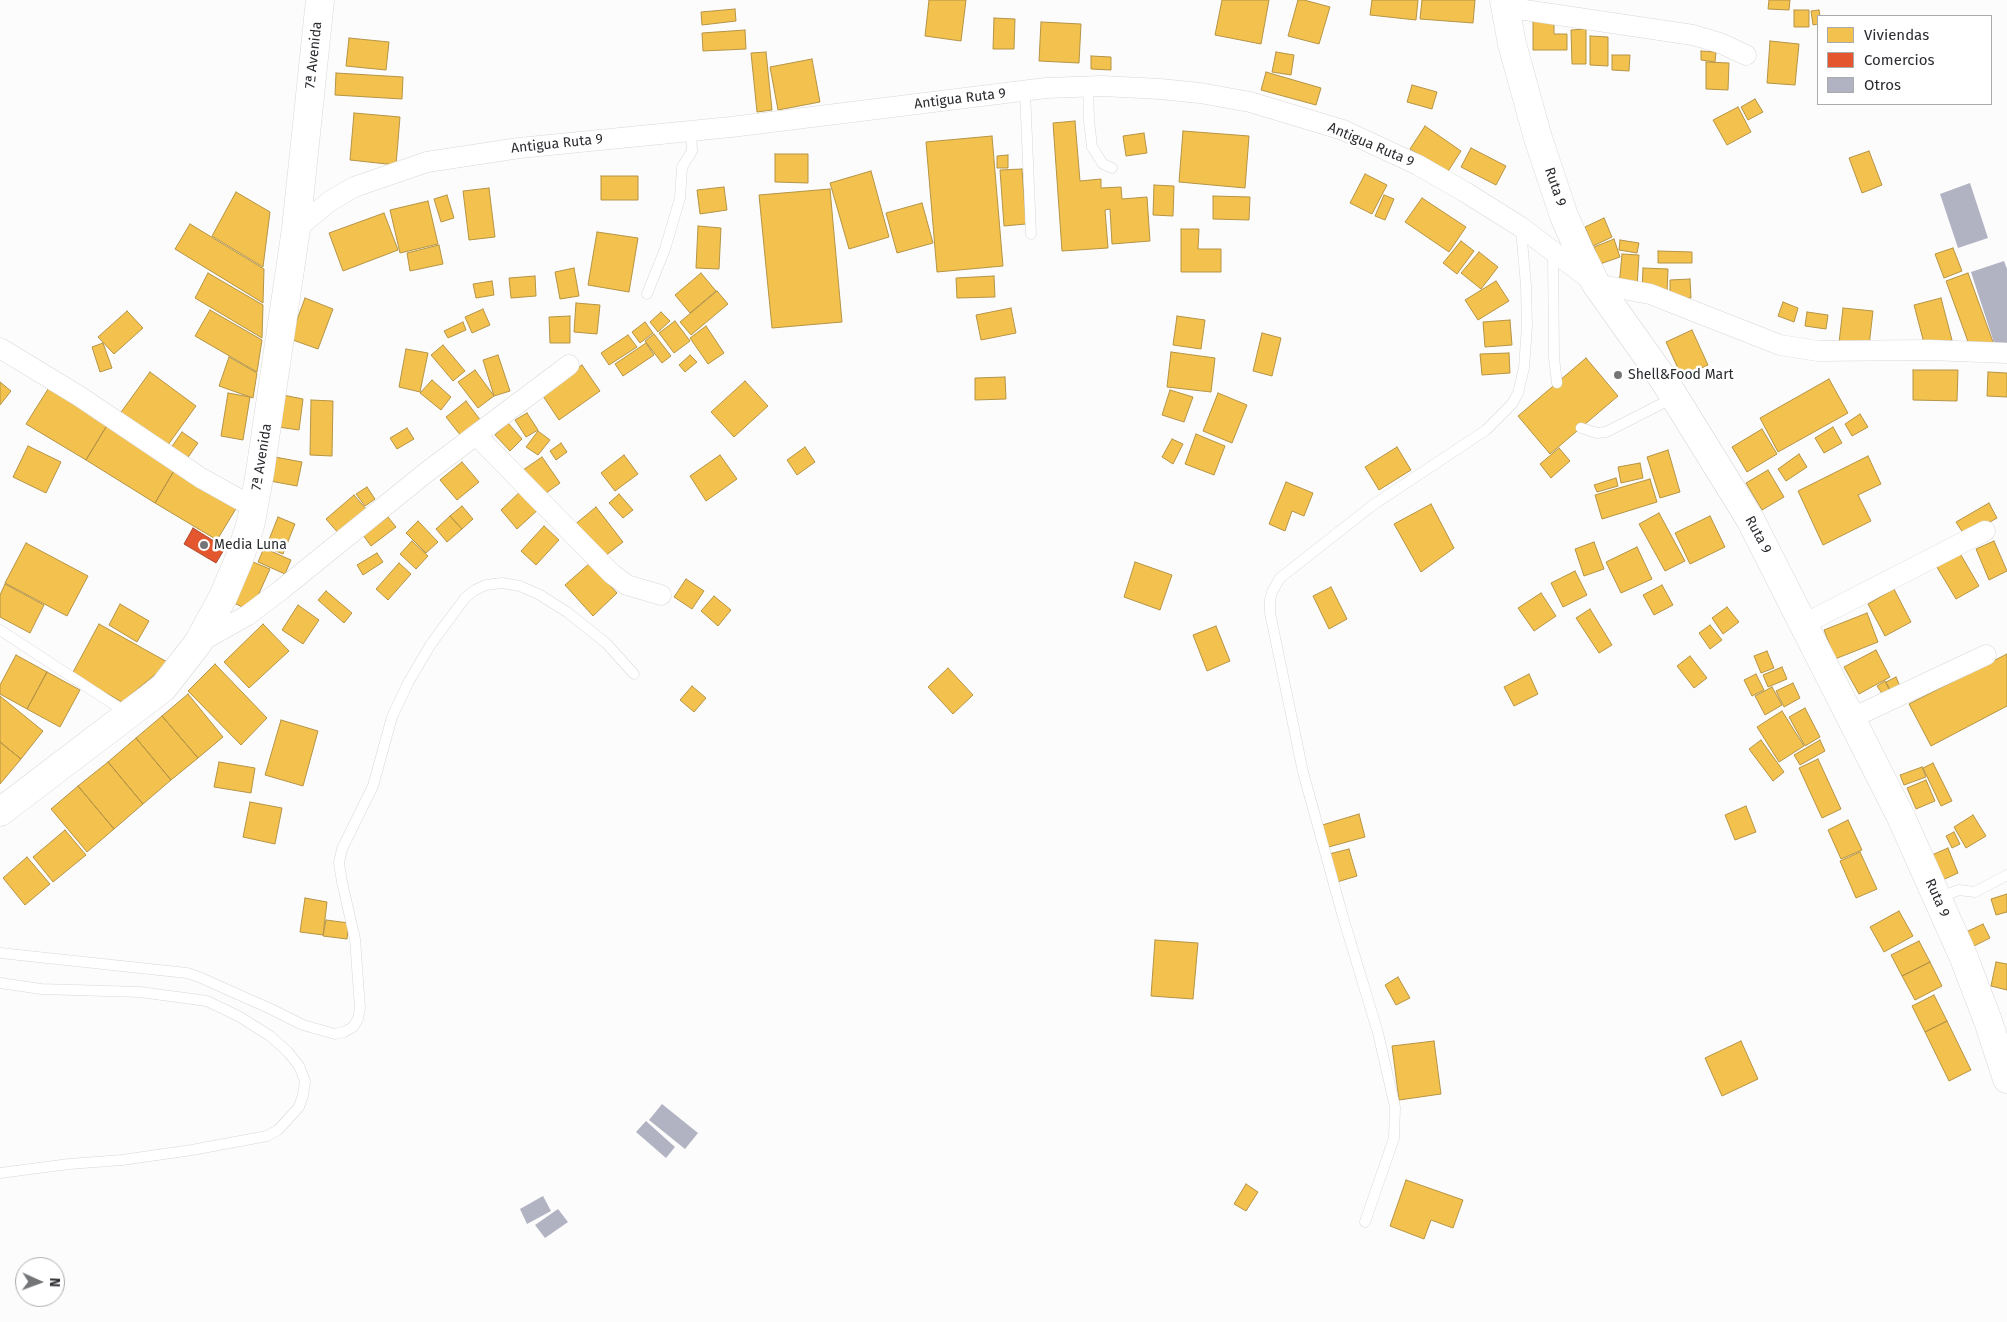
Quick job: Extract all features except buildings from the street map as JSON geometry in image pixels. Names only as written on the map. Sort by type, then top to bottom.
[{"type":"main road","name":"7ª Avenida","points":[[0,812],[163,688],[198,643],[223,597],[240,557],[262,465],[296,230],[320,0]]},
{"type":"main road","name":"Ruta 9","points":[[1505,4],[1512,44],[1538,138],[1564,216],[1596,284],[1674,397],[1750,519],[1804,624],[1902,817],[1978,994],[2007,1079]]},
{"type":"street","points":[[1505,4],[1693,35],[1746,55]]},
{"type":"street","name":"Antigua Ruta 9","points":[[296,230],[330,201],[354,187],[427,162],[519,148],[691,131],[1046,88],[1088,86],[1200,93],[1250,102],[1343,130],[1418,165],[1521,227],[1596,284]]},
{"type":"street","points":[[1596,284],[1650,294],[1755,337],[1796,348],[1818,351],[1929,350],[2007,353]]},
{"type":"street","points":[[0,348],[79,396],[201,478],[253,507]]},
{"type":"street","points":[[198,643],[248,615],[476,435],[569,365]]},
{"type":"street","points":[[476,435],[612,574],[627,585],[661,595]]},
{"type":"street","points":[[1804,624],[1985,532]]},
{"type":"street","points":[[1852,718],[1986,655]]},
{"type":"lane","points":[[1088,86],[1092,147],[1103,164],[1112,168]]},
{"type":"lane","points":[[1025,91],[1031,234]]},
{"type":"lane","points":[[647,294],[665,249],[680,198],[682,167],[692,151],[691,131]]},
{"type":"lane","points":[[1365,1222],[1394,1138],[1395,1107],[1378,1033],[1342,917],[1303,772],[1270,613],[1270,600],[1280,578],[1373,505],[1486,430],[1512,404],[1518,393],[1524,368],[1527,326],[1521,227]]},
{"type":"lane","points":[[1553,251],[1554,358],[1557,383]]},
{"type":"lane","points":[[1581,428],[1597,433],[1606,432],[1674,397]]},
{"type":"lane","points":[[0,953],[187,973],[271,1009],[303,1025],[335,1034],[344,1032],[353,1027],[358,1019],[360,1008],[355,940],[339,863],[342,849],[373,786],[392,717],[408,683],[431,644],[465,598],[481,588],[502,583],[520,586],[540,595],[567,612],[606,643],[634,674]]},
{"type":"lane","points":[[0,630],[129,714]]},
{"type":"lane","points":[[1938,898],[1960,890],[1975,892],[2007,874]]},
{"type":"lane","points":[[0,983],[41,989],[140,992],[207,1001],[240,1017],[270,1036],[288,1052],[298,1066],[304,1081],[303,1095],[295,1112],[278,1130],[262,1138],[122,1160],[68,1164],[0,1173]]},
{"type":"place","name":"Shell&Food Mart","points":[[1618,375]]},
{"type":"place","name":"Media Luna","points":[[204,545]]}]
